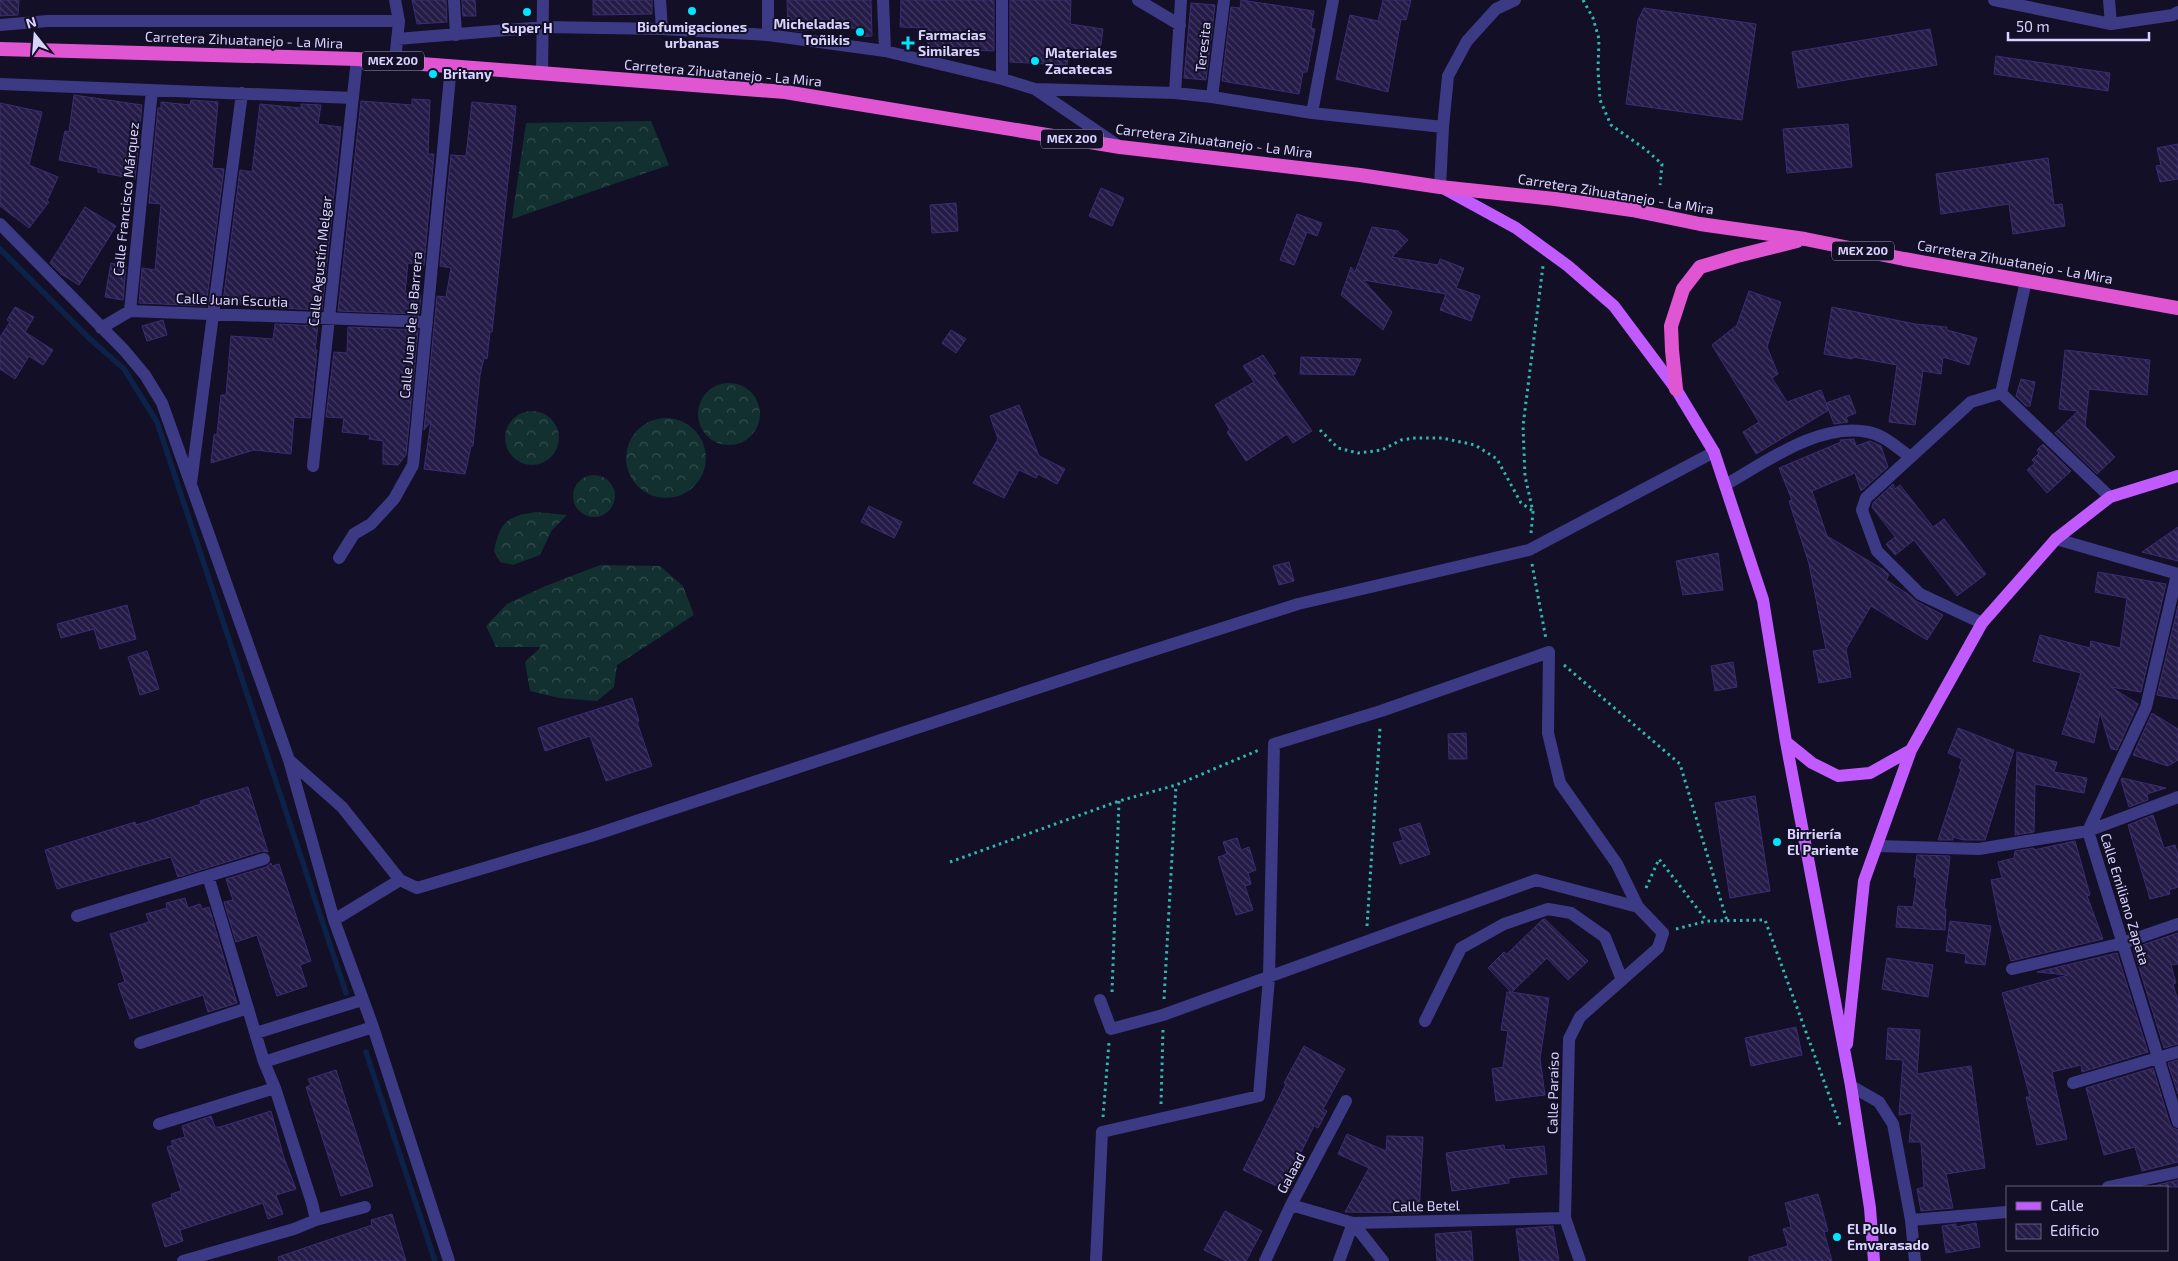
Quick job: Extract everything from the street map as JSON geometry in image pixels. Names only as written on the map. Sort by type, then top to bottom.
[{"type":"highway","name":"Carretera Zihuatanejo - La Mira","points":[[0,49],[395,61],[785,92],[1120,148],[1360,175],[1440,187],[1565,200],[1632,210],[1700,224],[1805,239],[1904,259],[2178,308]]},
{"type":"highway","points":[[1676,389],[1672,350],[1672,326],[1683,289],[1700,267],[1805,239]]},
{"type":"main road","points":[[1440,187],[1516,228],[1546,248],[1614,306],[1676,389],[1714,452],[1763,600],[1786,742],[1851,1086],[1870,1208],[1874,1261]]},
{"type":"main road","points":[[1845,1058],[1864,881],[1912,750],[1982,623],[2056,538],[2110,497],[2178,476]]},
{"type":"main road","points":[[1786,742],[1812,763],[1838,776],[1870,774],[1912,750]]},
{"type":"street","points":[[395,0],[399,21],[395,61]]},
{"type":"street","points":[[454,0],[456,35]]},
{"type":"street","points":[[542,74],[543,0]]},
{"type":"street","points":[[660,0],[662,29]]},
{"type":"street","points":[[768,0],[768,35]]},
{"type":"street","points":[[884,0],[885,51]]},
{"type":"street","points":[[1002,0],[1002,79]]},
{"type":"street","points":[[1138,0],[1180,25]]},
{"type":"street","points":[[1175,93],[1181,0]]},
{"type":"street","name":"Teresita","points":[[1212,97],[1224,0]]},
{"type":"street","points":[[1312,113],[1333,0]]},
{"type":"street","points":[[1440,187],[1448,76],[1467,40],[1496,9],[1515,0]]},
{"type":"street","points":[[1994,0],[2111,24],[2173,15],[2178,12]]},
{"type":"street","points":[[2109,0],[2111,24]]},
{"type":"street","points":[[0,25],[48,21],[399,21]]},
{"type":"street","points":[[397,38],[456,35],[544,26],[662,29],[768,35],[885,51],[1002,79],[1035,89],[1175,93],[1312,113],[1443,128]]},
{"type":"street","name":"Calle Agustín Melgar","points":[[313,466],[357,59]]},
{"type":"street","name":"Calle Juan de la Barrera","points":[[339,558],[354,534],[371,524],[394,500],[413,465],[451,66]]},
{"type":"street","points":[[0,84],[353,98]]},
{"type":"street","points":[[1035,89],[1120,148]]},
{"type":"street","name":"Calle Francisco Márquez","points":[[130,311],[152,90]]},
{"type":"street","points":[[190,487],[242,94]]},
{"type":"street","points":[[0,224],[146,375],[162,403],[190,487],[289,760],[334,920],[373,1027],[450,1261]]},
{"type":"street","points":[[2001,393],[2026,281]]},
{"type":"street","points":[[101,328],[130,311]]},
{"type":"street","name":"Calle Juan Escutia","points":[[130,311],[427,322]]},
{"type":"street","points":[[1982,623],[1920,594],[1877,551],[1862,510],[1866,498],[1971,402],[2001,393]]},
{"type":"street","points":[[2001,393],[2110,497]]},
{"type":"street","points":[[1725,485],[1816,436],[1841,430],[1870,432],[1890,441],[1910,457]]},
{"type":"street","points":[[289,760],[342,808],[400,880],[417,888],[443,882],[591,836],[1097,668],[1298,604],[1529,550],[1714,452]]},
{"type":"street","points":[[2056,538],[2178,574]]},
{"type":"street","name":"Calle Emiliano Zapata","points":[[2178,574],[2146,708],[2088,831],[2178,1122]]},
{"type":"street","points":[[1096,1261],[1102,1132],[1259,1096],[1269,978],[1274,744],[1381,711],[1548,652],[1548,732],[1560,783],[1617,864],[1638,907],[1663,933]]},
{"type":"street","points":[[1877,846],[1979,849],[2088,831],[2178,797]]},
{"type":"street","points":[[78,916],[264,859]]},
{"type":"street","points":[[208,876],[264,1062],[275,1088],[316,1220]]},
{"type":"street","points":[[334,920],[400,880]]},
{"type":"street","points":[[1106,1000],[1111,1029],[1163,1015],[1536,880],[1638,907]]},
{"type":"street","points":[[1425,1021],[1461,948],[1504,924],[1548,909],[1571,913],[1605,937],[1622,980]]},
{"type":"street","points":[[2012,969],[2123,943],[2178,924]]},
{"type":"street","name":"Calle Paraíso","points":[[1580,1261],[1565,1218],[1569,1039],[1580,1016],[1658,948],[1663,933]]},
{"type":"street","points":[[256,1033],[362,1000]]},
{"type":"street","points":[[140,1043],[248,1008]]},
{"type":"street","points":[[264,1062],[373,1027]]},
{"type":"street","points":[[2073,1083],[2178,1052]]},
{"type":"street","points":[[1851,1086],[1880,1102],[1893,1124],[1912,1220],[1915,1261]]},
{"type":"street","points":[[159,1124],[275,1088]]},
{"type":"street","name":"Galaad","points":[[1265,1261],[1291,1205],[1346,1101]]},
{"type":"street","points":[[2113,1186],[2178,1172]]},
{"type":"street","name":"Calle Betel","points":[[1291,1205],[1353,1223],[1565,1218]]},
{"type":"street","points":[[183,1261],[365,1207]]},
{"type":"street","points":[[1912,1220],[2006,1212]]},
{"type":"street","points":[[1339,1261],[1353,1223]]},
{"type":"street","points":[[1353,1223],[1383,1261]]},
{"type":"path","points":[[1583,0],[1593,18],[1599,39],[1600,100],[1611,125],[1646,149],[1662,164],[1660,185]]},
{"type":"path","points":[[1546,248],[1523,426],[1525,476],[1533,512],[1529,550],[1548,652],[1680,764],[1727,921]]},
{"type":"path","points":[[1320,430],[1338,448],[1358,453],[1382,450],[1401,440],[1415,438],[1442,438],[1475,445],[1497,459],[1521,503],[1533,512]]},
{"type":"path","points":[[1366,942],[1381,711]]},
{"type":"path","points":[[950,862],[1119,801],[1176,785],[1274,744]]},
{"type":"path","points":[[1160,1119],[1163,1015],[1176,785]]},
{"type":"path","points":[[1106,1000],[1119,801]]},
{"type":"path","points":[[1638,907],[1659,859],[1707,921]]},
{"type":"path","points":[[1663,933],[1707,921],[1765,920],[1843,1134]]},
{"type":"path","points":[[1102,1132],[1111,1029]]},
{"type":"green space","points":[[651,121],[669,165],[512,219],[526,123]]},
{"type":"green space","points":[[729,383],[741,386],[751,392],[757,402],[760,414],[757,426],[751,436],[741,442],[729,445],[717,442],[707,436],[701,426],[698,414],[701,402],[707,392],[717,386]]},
{"type":"green space","points":[[532,411],[542,413],[551,419],[557,428],[559,438],[557,448],[551,457],[542,463],[532,465],[522,463],[513,457],[507,448],[505,438],[507,428],[513,419],[522,413]]},
{"type":"green space","points":[[666,418],[681,421],[694,430],[703,443],[706,458],[703,473],[694,486],[681,495],[666,498],[651,495],[638,486],[629,473],[626,458],[629,443],[638,430],[651,421]]},
{"type":"green space","points":[[590,475],[598,475],[609,481],[615,496],[609,511],[598,517],[590,517],[579,511],[573,500],[573,492],[579,481]]},
{"type":"green space","points":[[536,512],[567,515],[552,530],[540,555],[513,565],[500,562],[494,551],[502,527],[512,518]]},
{"type":"green space","points":[[600,565],[660,566],[683,586],[694,615],[617,665],[614,687],[597,701],[559,698],[530,691],[525,662],[541,647],[496,647],[486,626],[507,604],[543,587]]},
{"type":"building","points":[[0,0],[19,0],[18,15],[0,16]]},
{"type":"building","points":[[412,0],[446,0],[447,22],[417,24]]},
{"type":"building","points":[[462,0],[475,0],[476,16],[463,16]]},
{"type":"building","points":[[593,0],[652,0],[652,14],[593,15]]},
{"type":"building","points":[[787,0],[871,0],[872,36],[857,37],[856,28],[788,30]]},
{"type":"building","points":[[901,0],[994,0],[994,51],[928,48],[928,28],[900,27]]},
{"type":"building","points":[[1010,0],[1071,0],[1070,24],[1103,29],[1099,59],[1068,55],[1067,65],[1010,62]]},
{"type":"building","points":[[1241,0],[1314,11],[1311,28],[1315,29],[1307,72],[1303,72],[1299,94],[1222,81],[1231,7],[1240,8]]},
{"type":"building","points":[[1383,0],[1411,0],[1406,20],[1401,19],[1388,92],[1336,79],[1350,15],[1378,21]]},
{"type":"building","points":[[1191,3],[1215,5],[1206,80],[1184,78]]},
{"type":"building","points":[[1644,8],[1756,24],[1742,120],[1626,104],[1638,20]]},
{"type":"building","points":[[1930,29],[1937,65],[1798,88],[1792,52]]},
{"type":"building","points":[[1996,56],[2110,73],[2108,91],[1994,74]]},
{"type":"building","points":[[74,95],[142,105],[135,179],[98,172],[98,168],[59,160],[65,131],[69,132]]},
{"type":"building","points":[[412,99],[430,100],[428,154],[434,154],[424,265],[408,263],[405,293],[421,295],[419,314],[338,311],[361,101],[412,105]]},
{"type":"building","points":[[191,100],[218,102],[212,168],[224,169],[206,306],[139,303],[142,268],[155,270],[161,204],[149,203],[158,108],[161,108],[161,102],[190,105]]},
{"type":"building","points":[[472,102],[516,106],[492,332],[490,332],[487,359],[484,358],[480,375],[473,446],[471,446],[465,474],[424,469],[431,421],[424,430],[437,296],[446,297],[451,268],[440,266],[451,155],[466,156]]},
{"type":"building","points":[[0,103],[42,112],[29,165],[58,177],[47,201],[49,202],[29,228],[0,206]]},
{"type":"building","points":[[260,104],[301,108],[301,104],[321,105],[318,124],[341,127],[322,310],[277,308],[223,302],[240,170],[252,172]]},
{"type":"building","points":[[1848,124],[1852,167],[1787,173],[1783,129]]},
{"type":"building","points":[[2178,144],[2178,179],[2160,182],[2156,166],[2161,165],[2157,148]]},
{"type":"building","points":[[2048,158],[2054,205],[2062,204],[2065,226],[2013,234],[2009,204],[1941,214],[1936,174]]},
{"type":"building","points":[[1101,188],[1124,198],[1112,226],[1089,216]]},
{"type":"building","points":[[956,203],[958,231],[932,233],[930,205]]},
{"type":"building","points":[[85,207],[116,226],[79,285],[61,274],[50,263]]},
{"type":"building","points":[[1297,214],[1322,223],[1317,236],[1307,232],[1294,265],[1280,260]]},
{"type":"building","points":[[1372,227],[1398,231],[1408,240],[1392,257],[1438,265],[1440,259],[1464,268],[1456,288],[1480,296],[1471,321],[1440,310],[1446,294],[1363,280],[1392,312],[1383,330],[1341,295],[1351,267],[1355,272]]},
{"type":"building","points":[[111,263],[126,266],[123,300],[105,297]]},
{"type":"building","points":[[1749,291],[1781,302],[1767,347],[1778,374],[1772,378],[1787,402],[1821,390],[1829,410],[1756,454],[1743,432],[1759,422],[1712,345],[1737,325]]},
{"type":"building","points":[[15,307],[34,317],[25,332],[53,350],[43,365],[29,356],[15,379],[0,369],[0,337],[10,322],[7,320]]},
{"type":"building","points":[[1832,307],[1915,324],[1947,327],[1947,330],[1977,338],[1969,365],[1943,357],[1941,374],[1923,371],[1915,425],[1889,422],[1897,365],[1824,354]]},
{"type":"building","points":[[163,320],[167,335],[147,341],[142,326]]},
{"type":"building","points":[[275,324],[318,326],[310,418],[294,417],[291,454],[254,450],[211,463],[214,435],[217,434],[221,395],[226,395],[231,336],[273,339]]},
{"type":"building","points":[[348,327],[418,330],[406,455],[398,465],[383,464],[383,441],[369,439],[370,435],[342,432],[344,418],[326,417],[334,352],[347,353]]},
{"type":"building","points":[[951,330],[966,339],[956,353],[942,343]]},
{"type":"building","points":[[2065,350],[2150,360],[2147,395],[2089,389],[2085,426],[2115,457],[2097,474],[2055,433],[2078,411],[2059,409]]},
{"type":"building","points":[[1263,355],[1276,374],[1272,374],[1312,431],[1293,443],[1287,434],[1246,461],[1227,432],[1230,430],[1215,405],[1254,382],[1243,366]]},
{"type":"building","points":[[1301,357],[1361,359],[1354,375],[1300,374]]},
{"type":"building","points":[[2021,379],[2035,382],[2030,406],[2026,406],[2016,396]]},
{"type":"building","points":[[1849,395],[1856,413],[1846,417],[1848,422],[1834,424],[1826,403]]},
{"type":"building","points":[[1019,405],[1039,456],[1065,469],[1057,484],[1038,474],[1036,478],[1019,470],[1004,498],[973,483],[998,439],[990,416]]},
{"type":"building","points":[[1854,439],[1856,446],[1870,441],[1881,446],[1888,467],[1861,491],[1855,473],[1812,491],[1827,536],[1884,570],[1889,575],[1886,580],[1916,601],[1943,615],[1927,640],[1871,606],[1846,649],[1851,677],[1819,683],[1813,651],[1826,649],[1809,564],[1789,501],[1792,500],[1779,468],[1841,442],[1840,440]]},
{"type":"building","points":[[2043,444],[2071,471],[2047,493],[2027,470],[2035,463],[2032,460],[2039,453],[2037,450]]},
{"type":"building","points":[[1893,484],[1895,489],[1900,485],[1933,527],[1944,519],[1986,574],[1957,596],[1914,540],[1895,555],[1886,544],[1895,537],[1872,507],[1873,503]]},
{"type":"building","points":[[869,506],[902,522],[894,538],[861,522]]},
{"type":"building","points":[[2178,527],[2178,561],[2142,552]]},
{"type":"building","points":[[1718,553],[1723,590],[1683,595],[1676,561]]},
{"type":"building","points":[[1289,562],[1294,581],[1279,585],[1273,566]]},
{"type":"building","points":[[2098,572],[2166,584],[2141,692],[2111,687],[2138,704],[2117,750],[2111,749],[2100,712],[2094,743],[2062,734],[2081,673],[2033,661],[2040,635],[2090,648],[2091,641],[2120,648],[2127,598],[2095,592]]},
{"type":"building","points":[[127,605],[136,639],[100,649],[94,629],[61,638],[57,624]]},
{"type":"building","points":[[2178,606],[2178,699],[2157,695]]},
{"type":"building","points":[[147,651],[159,689],[140,695],[128,657]]},
{"type":"building","points":[[1733,662],[1737,687],[1715,691],[1711,666]]},
{"type":"building","points":[[632,698],[639,721],[637,722],[652,766],[606,781],[590,736],[545,751],[538,728]]},
{"type":"building","points":[[2152,713],[2178,729],[2178,760],[2168,766],[2133,755]]},
{"type":"building","points":[[1958,728],[2014,750],[1985,840],[1964,840],[1953,837],[1953,840],[1938,840],[1961,769],[1959,768],[1962,759],[1948,753]]},
{"type":"building","points":[[1466,733],[1467,759],[1449,759],[1448,734]]},
{"type":"building","points":[[2017,752],[2057,762],[2054,772],[2087,778],[2084,793],[2035,784],[2034,832],[2015,835]]},
{"type":"building","points":[[2122,778],[2166,788],[2147,794],[2148,800],[2129,807]]},
{"type":"building","points":[[248,787],[268,852],[262,851],[178,877],[171,857],[57,889],[45,850],[135,822],[136,825],[201,804],[200,801]]},
{"type":"building","points":[[1755,796],[1770,891],[1730,898],[1715,803]]},
{"type":"building","points":[[2153,815],[2164,848],[2175,845],[2178,855],[2178,887],[2169,890],[2170,894],[2150,899],[2128,825]]},
{"type":"building","points":[[1420,823],[1430,854],[1400,864],[1393,843],[1403,840],[1399,829]]},
{"type":"building","points":[[1237,838],[1241,850],[1249,847],[1256,870],[1248,873],[1251,884],[1245,886],[1253,910],[1236,915],[1218,857],[1227,854],[1223,842]]},
{"type":"building","points":[[2075,841],[2090,895],[2087,896],[2103,939],[2011,961],[1999,921],[1991,880],[2002,878],[1998,862],[2014,858],[2015,851],[2034,848],[2034,850]]},
{"type":"building","points":[[1917,855],[1950,856],[1944,909],[1946,909],[1945,930],[1896,927],[1898,906],[1913,907],[1917,878],[1914,877]]},
{"type":"building","points":[[271,863],[272,866],[279,864],[311,961],[300,965],[307,986],[277,996],[257,935],[236,942],[224,902],[233,900],[226,879],[266,867]]},
{"type":"building","points":[[185,898],[188,908],[200,904],[202,909],[209,907],[237,1003],[208,1012],[203,995],[130,1019],[118,984],[125,982],[110,934],[149,922],[146,914],[167,908],[166,903]]},
{"type":"building","points":[[1543,919],[1588,961],[1568,980],[1547,958],[1512,992],[1549,998],[1540,1059],[1545,1095],[1496,1101],[1492,1069],[1503,1067],[1508,1031],[1501,1030],[1507,992],[1511,992],[1488,968],[1504,952],[1507,954]]},
{"type":"building","points":[[1950,921],[1991,926],[1985,965],[1965,963],[1966,954],[1946,951]]},
{"type":"building","points":[[2178,933],[2178,964],[2171,965],[2176,983],[2173,984],[2178,1001],[2178,1044],[2164,1048],[2133,948]]},
{"type":"building","points":[[2117,953],[2148,1052],[2082,1072],[2081,1065],[2052,1072],[2067,1139],[2037,1145],[2026,1097],[2030,1097],[2002,993],[2068,975],[2037,972]]},
{"type":"building","points":[[1887,958],[1933,965],[1928,997],[1882,989]]},
{"type":"building","points":[[1796,1027],[1802,1055],[1751,1066],[1745,1038]]},
{"type":"building","points":[[1888,1028],[1920,1030],[1917,1074],[1971,1066],[1985,1168],[1946,1174],[1953,1208],[1921,1211],[1917,1189],[1924,1187],[1921,1142],[1909,1142],[1912,1113],[1899,1115],[1903,1060],[1886,1059]]},
{"type":"building","points":[[1304,1046],[1345,1069],[1323,1109],[1327,1111],[1318,1128],[1314,1126],[1283,1189],[1243,1170],[1286,1084],[1284,1083]]},
{"type":"building","points":[[2178,1060],[2178,1094],[2168,1063]]},
{"type":"building","points":[[2153,1068],[2170,1124],[2178,1130],[2178,1162],[2142,1171],[2135,1147],[2104,1155],[2086,1088]]},
{"type":"building","points":[[336,1070],[373,1186],[341,1196],[306,1087],[311,1085],[308,1079]]},
{"type":"building","points":[[271,1111],[284,1158],[296,1189],[276,1195],[283,1214],[268,1219],[263,1203],[180,1230],[183,1241],[165,1247],[152,1204],[172,1197],[171,1194],[181,1191],[167,1147],[173,1145],[171,1141],[185,1137],[182,1126],[211,1116],[215,1127],[220,1127]]},
{"type":"building","points":[[1347,1134],[1386,1151],[1387,1136],[1423,1137],[1419,1213],[1345,1212],[1369,1168],[1338,1154]]},
{"type":"building","points":[[1504,1145],[1505,1150],[1544,1146],[1547,1174],[1509,1178],[1509,1183],[1452,1191],[1446,1153]]},
{"type":"building","points":[[2178,1180],[2178,1187],[2153,1186]]},
{"type":"building","points":[[1818,1194],[1828,1231],[1824,1232],[1832,1261],[1749,1261],[1749,1257],[1788,1246],[1783,1229],[1791,1227],[1785,1203]]},
{"type":"building","points":[[1225,1211],[1262,1231],[1246,1261],[1226,1261],[1204,1250]]},
{"type":"building","points":[[392,1214],[406,1261],[279,1261],[278,1257],[372,1225],[371,1220]]},
{"type":"building","points":[[1976,1223],[1980,1247],[1946,1253],[1942,1226],[1956,1224],[1956,1227]]},
{"type":"building","points":[[1553,1226],[1559,1261],[1520,1261],[1516,1229]]},
{"type":"building","points":[[1471,1231],[1473,1261],[1437,1261],[1435,1234]]},
{"type":"waterway","points":[[0,249],[90,339],[124,369],[157,422],[346,993]]},
{"type":"waterway","points":[[366,1052],[435,1261]]},
{"type":"place","name":"Biofumigaciones urbanas","points":[[692,11]]},
{"type":"place","name":"Super H","points":[[527,12]]},
{"type":"place","name":"Micheladas Toñikis","points":[[860,32]]},
{"type":"place","name":"Farmacias Similares","points":[[908,43]]},
{"type":"place","name":"Materiales Zacatecas","points":[[1035,61]]},
{"type":"place","name":"Britany","points":[[433,74]]},
{"type":"place","name":"Birriería El Pariente","points":[[1777,842]]},
{"type":"place","name":"El Pollo Emvarasado","points":[[1837,1237]]}]
